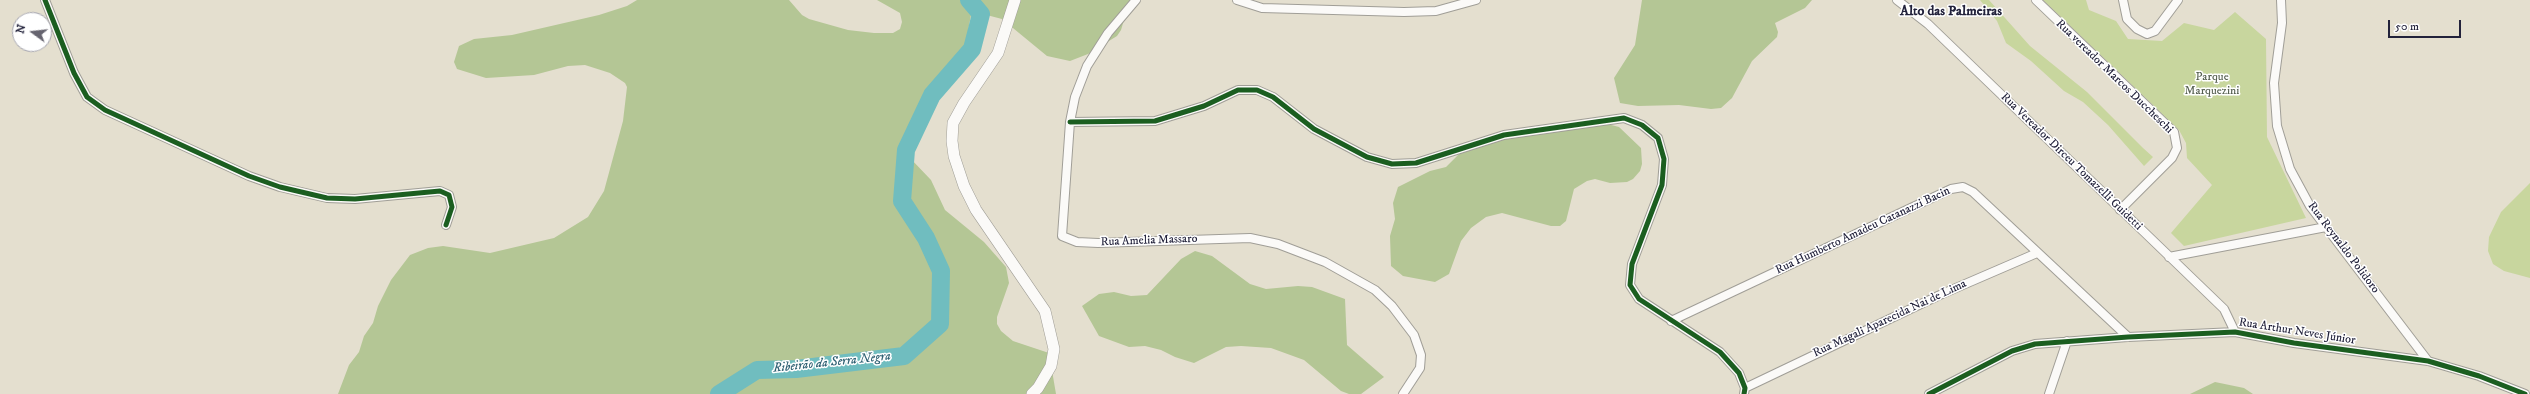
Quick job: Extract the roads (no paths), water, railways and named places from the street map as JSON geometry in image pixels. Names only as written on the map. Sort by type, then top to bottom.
[{"type":"street","points":[[45,0],[74,73],[87,97],[105,110],[249,176],[280,187],[327,198],[348,199],[440,190],[449,195],[452,207],[446,224]]},
{"type":"street","points":[[1015,0],[998,53],[964,103],[953,123],[952,142],[954,156],[964,186],[976,210],[1045,311],[1054,349],[1051,366],[1038,388],[1032,394]]},
{"type":"street","name":"Rua Amelia Massaro","points":[[1136,0],[1108,33],[1087,66],[1075,98],[1070,122],[1062,236],[1077,242],[1098,243],[1250,238],[1278,244],[1325,262],[1375,290],[1392,306],[1414,335],[1421,354],[1420,368],[1403,394]]},
{"type":"street","points":[[1237,0],[1262,8],[1404,12],[1436,11],[1476,0]]},
{"type":"street","name":"Rua Vereador Dirceu Tomazelli Guidetti","points":[[1897,0],[1928,24],[2224,309],[2235,332]]},
{"type":"street","name":"Rua vereador Marcos Duccheschi","points":[[2036,0],[2174,132],[2177,148],[2172,158],[2120,210]]},
{"type":"street","points":[[2123,0],[2127,19],[2137,29],[2147,34],[2155,31],[2178,0]]},
{"type":"street","name":"Rua Reynaldo Polidoro","points":[[2281,0],[2282,23],[2274,83],[2277,126],[2290,169],[2310,206],[2428,361]]},
{"type":"street","points":[[1070,122],[1155,121],[1204,106],[1238,90],[1257,90],[1273,97],[1327,136],[1366,157],[1392,164],[1416,163],[1504,135],[1624,118],[1642,125],[1658,138],[1664,159],[1662,185],[1632,264],[1630,285],[1639,299],[1720,352],[1739,373],[1744,391]]},
{"type":"street","name":"Rua Humberto Amadeu Catanazzi Bacin","points":[[1671,321],[1957,188],[1963,187],[1973,192],[2128,337]]},
{"type":"street","points":[[2169,257],[2326,228]]},
{"type":"street","name":"Rua Magali Aparecida Nai de Lima","points":[[1744,391],[1942,294],[2037,253]]},
{"type":"street","name":"Rua Arthur Neves Júnior","points":[[1929,394],[2012,351],[2034,344],[2067,341],[2235,332],[2294,344],[2428,361]]},
{"type":"street","points":[[2049,394],[2067,341]]},
{"type":"street","points":[[2428,361],[2478,376],[2525,394]]},
{"type":"waterway","name":"Ribeirão da Serra Negra","points":[[719,394],[757,370],[796,369],[904,356],[940,324],[941,271],[926,238],[902,201],[906,150],[932,95],[972,49],[981,14],[969,0]]},
{"type":"district","name":"Alto das Palmeiras","points":[[1951,12]]},
{"type":"park label","name":"Parque Marquezini","points":[[2212,85]]}]
